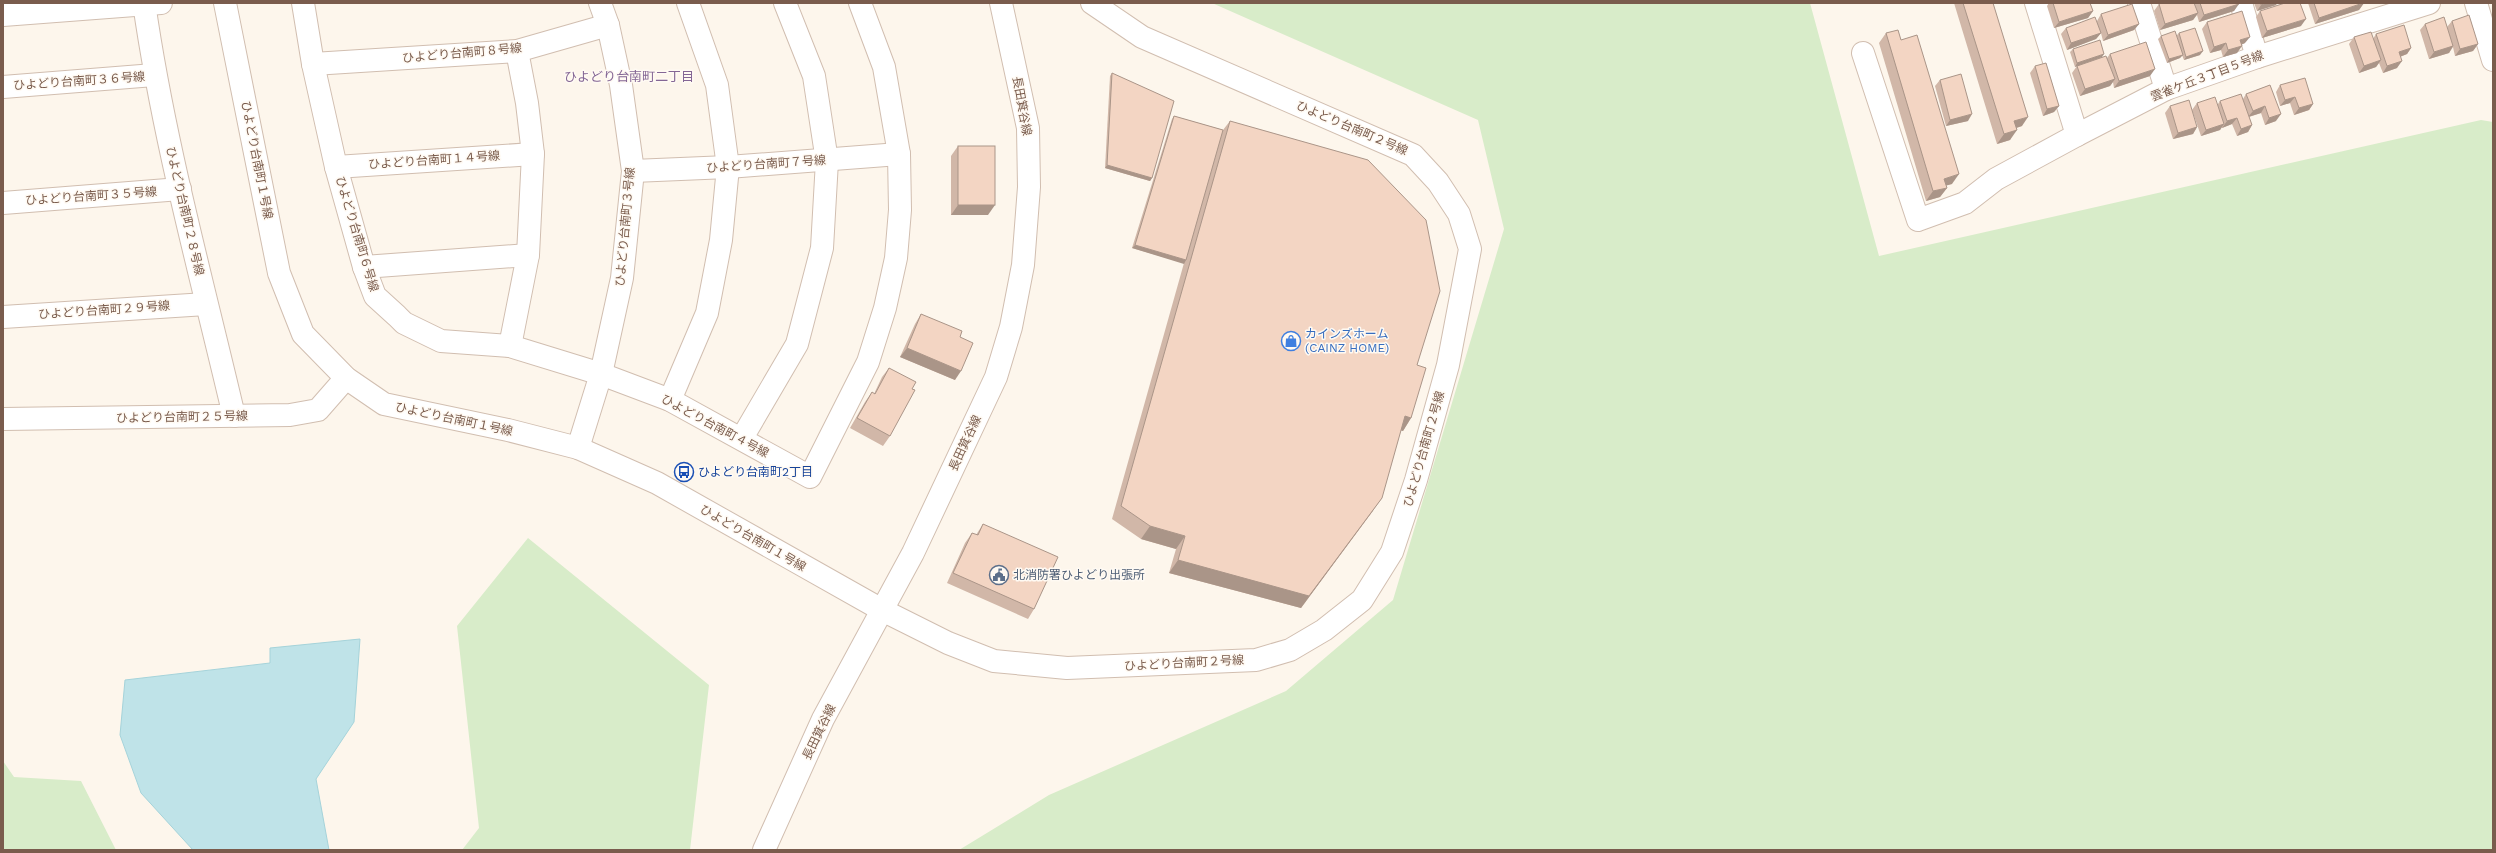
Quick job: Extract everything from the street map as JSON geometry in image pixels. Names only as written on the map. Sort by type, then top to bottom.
[{"type":"street","name":"ひよどり台南町１号線","points":[[225,3],[280,273],[303,334],[346,378],[384,404],[578,448],[657,483],[882,610]]},
{"type":"street","name":"ひよどり台南町６号線","points":[[303,3],[313,64],[336,167],[364,267],[375,296],[404,323],[441,341],[510,346],[601,374]]},
{"type":"street","name":"ひよどり台南町３号線","points":[[578,448],[601,374],[622,278],[633,171],[621,85],[608,25],[600,3]]},
{"type":"street","points":[[670,400],[707,313],[721,240],[728,167],[717,85],[688,3]]},
{"type":"street","points":[[742,438],[797,344],[822,248],[826,161],[814,76],[785,3]]},
{"type":"street","name":"ひよどり台南町４号線","points":[[601,374],[670,400],[742,438],[810,477],[868,362],[885,308],[896,258],[900,210],[899,154],[884,67],[860,3]]},
{"type":"street","name":"長田箕谷線","points":[[764,850],[823,719],[912,553],[996,377],[1011,327],[1023,265],[1029,187],[1028,128],[1001,3]]},
{"type":"street","name":"ひよどり台南町２号線","points":[[882,610],[948,643],[994,661],[1067,668],[1256,660],[1290,650],[1324,630],[1362,600],[1392,552],[1416,480],[1448,365],[1470,249],[1459,214],[1438,182],[1413,155],[1142,37],[1092,3]]},
{"type":"street","points":[[2036,3],[2076,135]]},
{"type":"street","points":[[2140,3],[2166,89]]},
{"type":"street","points":[[2241,3],[2257,56]]},
{"type":"street","name":"雲雀ケ丘３丁目５号線","points":[[1863,53],[1918,220],[1965,204],[1996,179],[2076,135],[2166,89],[2257,56],[2367,12],[2429,3]]},
{"type":"street","points":[[2476,3],[2493,60]]},
{"type":"street","points":[[3,15],[150,4]]},
{"type":"street","name":"ひよどり台南町２８号線","points":[[150,4],[154,75],[206,304],[234,416]]},
{"type":"street","name":"ひよどり台南町８号線","points":[[313,64],[517,51],[608,25]]},
{"type":"street","points":[[510,346],[528,255],[533,154],[517,51]]},
{"type":"street","name":"ひよどり台南町３６号線","points":[[3,87],[154,75]]},
{"type":"street","name":"ひよどり台南町１４号線","points":[[336,167],[533,154]]},
{"type":"street","name":"ひよどり台南町７号線","points":[[633,171],[826,161],[899,154]]},
{"type":"street","name":"ひよどり台南町３５号線","points":[[3,203],[180,189]]},
{"type":"street","points":[[364,267],[528,255]]},
{"type":"street","name":"ひよどり台南町２９号線","points":[[3,317],[206,304]]},
{"type":"street","name":"ひよどり台南町２５号線","points":[[3,419],[290,415],[318,410],[346,378]]},
{"type":"green space","points":[[1212,3],[1810,3],[1879,256],[2481,120],[2493,122],[2493,850],[959,850],[1049,795],[1286,691],[1393,600],[1504,229],[1478,120]]},
{"type":"green space","points":[[528,538],[709,685],[690,850],[462,850],[479,828],[457,626]]},
{"type":"green space","points":[[3,761],[14,777],[81,781],[116,850],[3,850]]},
{"type":"water","points":[[360,639],[354,722],[316,779],[329,850],[193,850],[141,793],[120,735],[125,680],[270,663],[270,648]]},
{"type":"building","points":[[1963,3],[1993,3],[2028,117],[2014,121],[2017,130],[2004,134]]},
{"type":"building","points":[[2053,3],[2090,3],[2093,11],[2059,22]]},
{"type":"building","points":[[2194,3],[2198,13],[2165,24],[2159,4]]},
{"type":"building","points":[[2200,3],[2238,3],[2239,4],[2204,15]]},
{"type":"building","points":[[2285,3],[2300,3],[2306,19],[2267,31],[2260,11]]},
{"type":"building","points":[[2314,3],[2363,3],[2319,18]]},
{"type":"building","points":[[2132,4],[2139,24],[2108,35],[2101,14]]},
{"type":"building","points":[[2242,11],[2250,37],[2240,40],[2242,46],[2228,50],[2226,43],[2214,47],[2207,22]]},
{"type":"building","points":[[2469,15],[2478,44],[2460,49],[2452,21]]},
{"type":"building","points":[[2095,17],[2101,33],[2071,43],[2066,28]]},
{"type":"building","points":[[2444,17],[2453,46],[2434,52],[2425,24]]},
{"type":"building","points":[[2404,25],[2411,48],[2399,52],[2402,61],[2387,66],[2376,34]]},
{"type":"building","points":[[2195,28],[2203,51],[2186,57],[2179,33]]},
{"type":"building","points":[[1898,30],[1901,40],[1917,35],[1959,174],[1944,179],[1947,188],[1933,191],[1886,33]]},
{"type":"building","points":[[2175,31],[2183,55],[2169,59],[2161,36]]},
{"type":"building","points":[[2371,32],[2381,60],[2364,66],[2354,37]]},
{"type":"building","points":[[2100,40],[2104,54],[2077,63],[2073,49]]},
{"type":"building","points":[[2146,42],[2155,69],[2119,81],[2110,54]]},
{"type":"building","points":[[2106,56],[2115,79],[2085,89],[2077,66]]},
{"type":"building","points":[[2046,63],[2059,106],[2047,109],[2035,66]]},
{"type":"building","points":[[1112,73],[1174,101],[1152,178],[1107,165]]},
{"type":"building","points":[[1961,74],[1972,114],[1950,120],[1940,80]]},
{"type":"building","points":[[2305,78],[2313,104],[2299,108],[2295,97],[2285,100],[2280,85]]},
{"type":"building","points":[[2270,85],[2281,114],[2269,118],[2265,106],[2253,111],[2246,94]]},
{"type":"building","points":[[2241,94],[2252,125],[2241,129],[2237,118],[2227,121],[2220,101]]},
{"type":"building","points":[[2215,97],[2224,124],[2206,130],[2197,103]]},
{"type":"building","points":[[2189,100],[2197,127],[2178,133],[2170,106]]},
{"type":"building","points":[[1174,116],[1223,130],[1186,260],[1135,245]]},
{"type":"building","name":"カインズホーム (CAINZ HOME)","points":[[1230,121],[1368,160],[1426,220],[1440,291],[1417,365],[1426,368],[1411,418],[1405,416],[1382,498],[1309,596],[1178,560],[1185,536],[1150,526],[1121,506]]},
{"type":"building","points":[[958,146],[995,146],[995,205],[958,205]]},
{"type":"building","points":[[921,314],[962,331],[960,337],[973,343],[961,371],[907,348]]},
{"type":"building","points":[[889,368],[916,382],[912,389],[915,390],[890,436],[857,418],[872,392],[875,394]]},
{"type":"building","name":"北消防署ひよどり出張所","points":[[983,524],[1058,557],[1034,609],[953,573],[972,533],[978,535]]},
{"type":"place","name":"カインズホーム (CAINZ HOME)","points":[[1291,341]]},
{"type":"place","name":"ひよどり台南町2丁目","points":[[684,472]]},
{"type":"place","name":"北消防署ひよどり出張所","points":[[999,575]]},
{"type":"district","name":"ひよどり台南町二丁目","points":[[629,76]]}]
